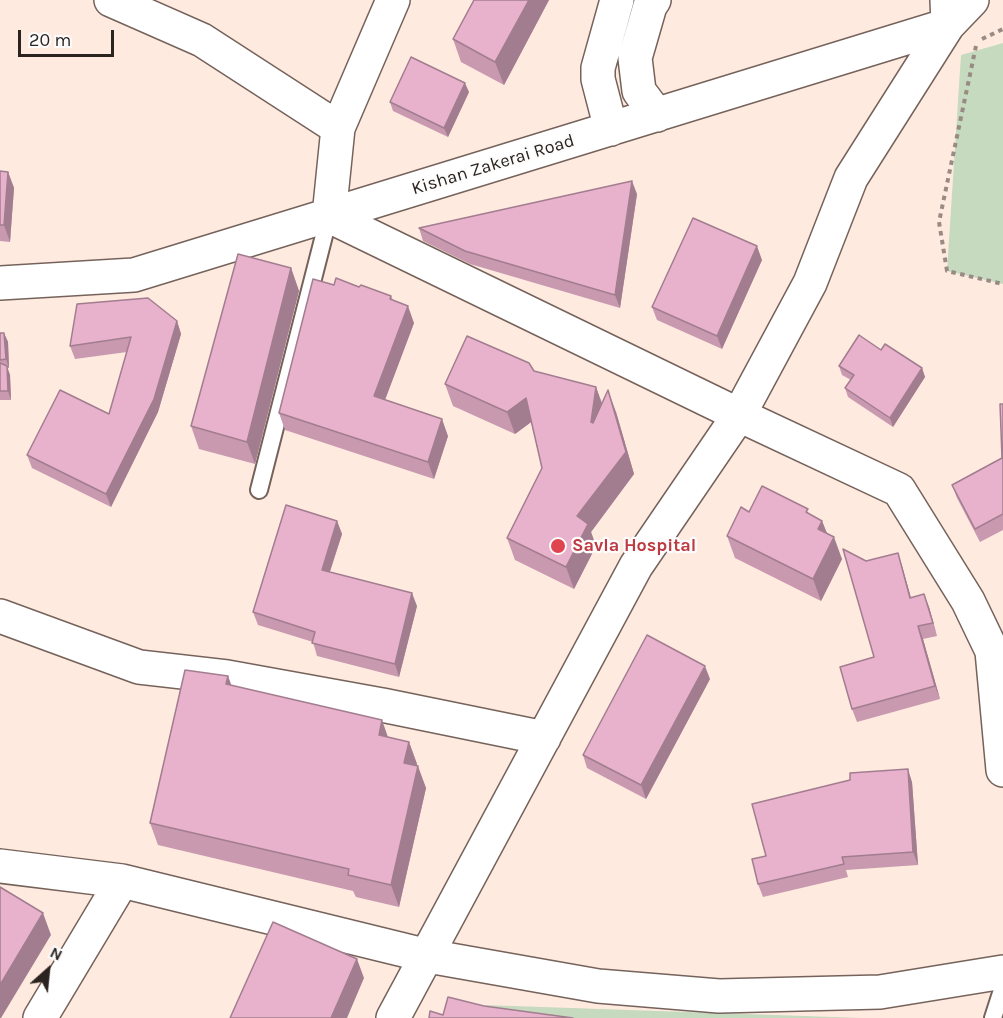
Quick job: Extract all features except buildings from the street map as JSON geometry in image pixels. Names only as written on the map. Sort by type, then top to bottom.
[{"type":"street","points":[[111,0],[202,40],[338,128]]},
{"type":"street","points":[[393,0],[338,128],[329,216],[899,490],[968,601],[992,651],[1000,711],[1003,770]]},
{"type":"street","points":[[611,129],[598,79],[598,68],[617,0]]},
{"type":"street","points":[[654,0],[650,6],[635,58],[639,91],[657,115]]},
{"type":"street","name":"Kishan Zakerai Road","points":[[0,283],[134,275],[657,115],[947,13],[972,0]]},
{"type":"street","points":[[393,1018],[636,566],[739,415],[810,283],[851,178],[947,13]]},
{"type":"street","points":[[0,616],[139,667],[227,677],[544,738]]},
{"type":"street","points":[[0,866],[122,881],[428,956],[598,986],[719,996],[880,992],[1003,972]]},
{"type":"street","points":[[40,1018],[122,881]]},
{"type":"lane","points":[[259,490],[329,216]]},
{"type":"lane","points":[[993,1018],[1003,987]]},
{"type":"path","points":[[1003,29],[977,40],[939,222],[947,271],[1003,284]]},
{"type":"green space","points":[[1003,43],[1003,284],[947,271],[961,55]]},
{"type":"green space","points":[[484,1005],[862,1018],[477,1018]]},
{"type":"place","name":"Savla Hospital","points":[[558,546]]}]
